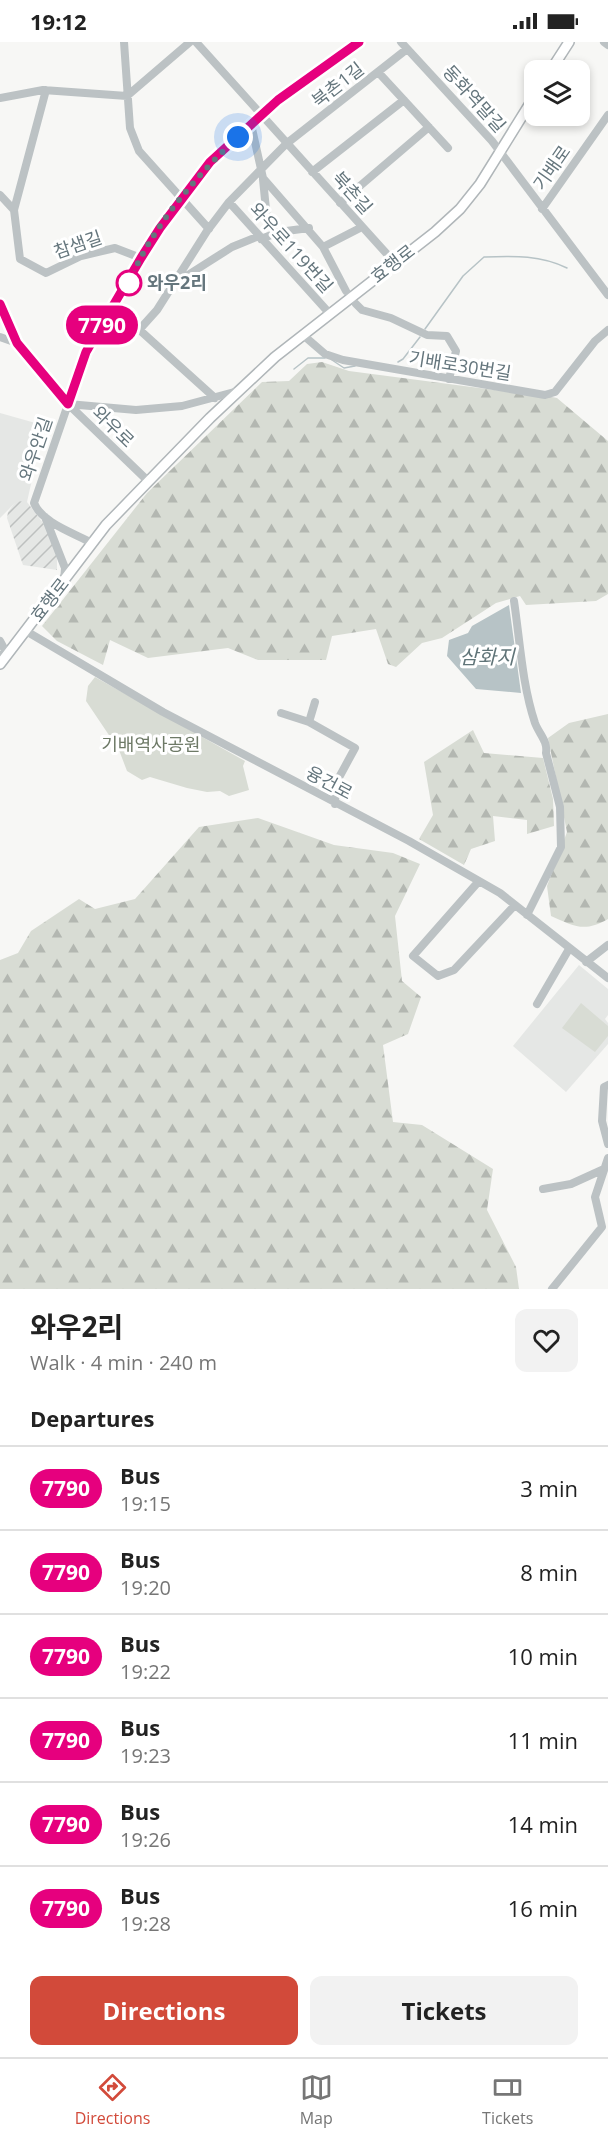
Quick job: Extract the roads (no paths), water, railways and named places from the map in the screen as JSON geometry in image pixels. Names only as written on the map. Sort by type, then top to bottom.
[{"type":"main road","points":[[557,60],[569,42]]},
{"type":"main road","name":"효행로","points":[[0,664],[4,654],[26,631],[92,543],[148,480],[239,390],[460,208],[524,113]]},
{"type":"street","points":[[124,42],[130,128],[139,151],[208,229]]},
{"type":"street","points":[[0,98],[46,90],[127,96],[190,42]]},
{"type":"street","name":"북촌길","points":[[196,42],[395,263]]},
{"type":"street","name":"와우안길","points":[[45,518],[37,511],[34,503],[86,352],[141,258],[210,162],[278,100],[359,42]]},
{"type":"street","name":"동화역말길","points":[[401,42],[500,151]]},
{"type":"street","points":[[604,42],[608,45]]},
{"type":"street","name":"북촌1길","points":[[286,144],[407,49]]},
{"type":"street","points":[[378,72],[448,148]]},
{"type":"street","name":"참샘길","points":[[46,90],[14,210],[20,259],[46,273],[81,256],[115,248],[141,258]]},
{"type":"street","points":[[312,172],[404,100]]},
{"type":"street","name":"기배로","points":[[542,209],[608,116]]},
{"type":"street","name":"와우로119번길","points":[[251,124],[263,178],[267,220],[276,233]]},
{"type":"street","points":[[340,203],[429,127]]},
{"type":"street","name":"와우로119번길","points":[[140,330],[174,284],[208,229],[229,202],[286,144]]},
{"type":"street","name":"기배로","points":[[500,151],[608,295]]},
{"type":"street","name":"와우로119번길","points":[[263,178],[309,228],[323,247],[346,291]]},
{"type":"street","points":[[0,195],[14,210]]},
{"type":"street","name":"와우로119번길","points":[[229,202],[330,314]]},
{"type":"street","points":[[323,247],[362,226]]},
{"type":"street","points":[[174,284],[232,248],[276,233],[309,228]]},
{"type":"street","name":"와우로","points":[[0,304],[17,343],[68,404],[148,480]]},
{"type":"street","points":[[356,304],[362,310],[391,318],[427,335],[447,336],[456,351],[449,379]]},
{"type":"street","points":[[113,306],[223,405]]},
{"type":"street","name":"기배로30번길","points":[[303,335],[325,354],[343,360],[544,395],[555,392],[596,341],[608,330]]},
{"type":"street","points":[[0,337],[17,343]]},
{"type":"street","name":"와우안길","points":[[68,404],[136,410],[182,406],[239,390]]},
{"type":"street","points":[[45,518],[92,543]]},
{"type":"street","points":[[45,518],[65,568],[64,582]]},
{"type":"street","points":[[514,601],[526,692],[536,725],[547,745],[546,753],[560,807],[561,847],[527,915]]},
{"type":"street","points":[[36,618],[42,640]]},
{"type":"street","name":"융건로","points":[[26,631],[163,712],[409,841],[500,893],[608,978]]},
{"type":"street","points":[[0,641],[4,654]]},
{"type":"street","points":[[309,722],[315,702]]},
{"type":"street","points":[[281,713],[309,722],[355,748],[336,783],[335,804]]},
{"type":"street","points":[[479,881],[413,956],[438,976],[454,970],[515,905]]},
{"type":"street","points":[[586,962],[608,945]]},
{"type":"street","points":[[537,1004],[569,949]]},
{"type":"street","points":[[608,1085],[604,1087],[602,1121],[608,1144]]},
{"type":"street","points":[[552,1289],[602,1227],[595,1197],[608,1158]]},
{"type":"street","points":[[543,1188],[571,1184],[604,1169]]},
{"type":"water","name":"삼화지","points":[[509,605],[521,693],[476,689],[447,656],[449,640],[468,633],[472,626]]},
{"type":"waterway","points":[[425,329],[463,276],[484,257],[537,259],[567,268]]},
{"type":"waterway","points":[[398,362],[420,337]]},
{"type":"waterway","points":[[294,369],[308,358],[325,358]]},
{"type":"waterway","points":[[332,360],[344,368],[355,366]]},
{"type":"place","name":"와우2리","points":[[129,283]]},
{"type":"park label","name":"기배역사공원","points":[[151,745]]}]
